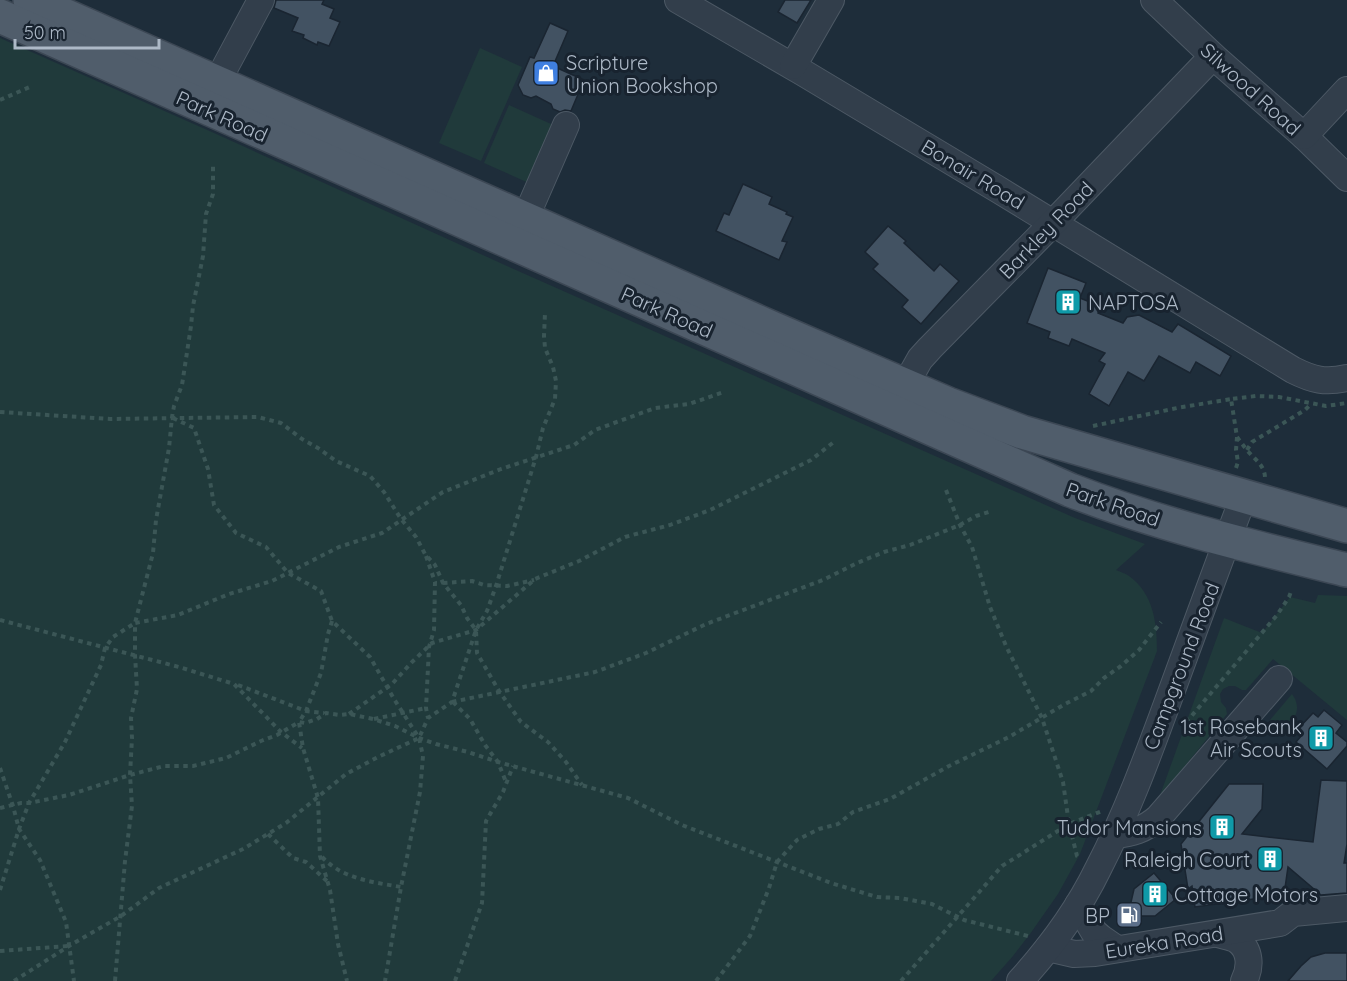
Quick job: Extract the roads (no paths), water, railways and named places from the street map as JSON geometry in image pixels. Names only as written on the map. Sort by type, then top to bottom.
[{"type":"main road","name":"Park Road","points":[[30,0],[213,96],[894,397],[948,404],[1023,432],[1246,487],[1347,526]]},
{"type":"main road","name":"Park Road","points":[[0,16],[213,96],[525,219],[750,319],[1070,490],[1118,508],[1227,540],[1347,570]]},
{"type":"street","points":[[213,96],[223,71],[261,0]]},
{"type":"street","name":"Bonair Road","points":[[678,0],[793,66],[1293,370],[1314,380],[1347,378]]},
{"type":"street","points":[[793,66],[831,0]]},
{"type":"street","name":"Silwood Road","points":[[1155,0],[1347,178]]},
{"type":"street","name":"Barkley Road","points":[[894,397],[930,348],[1213,56]]},
{"type":"street","points":[[1304,136],[1347,90]]},
{"type":"street","points":[[525,219],[566,125]]},
{"type":"street","name":"Campground Road","points":[[1020,981],[1041,943],[1078,905],[1115,835],[1158,729],[1246,487]]},
{"type":"street","points":[[1115,835],[1140,831],[1158,818],[1279,679]]},
{"type":"street","points":[[1078,905],[1094,932],[1117,949]]},
{"type":"street","name":"Eureka Road","points":[[1041,943],[1074,954],[1095,953],[1280,923],[1293,913],[1347,908]]},
{"type":"street","points":[[1218,934],[1236,939],[1245,948],[1250,961],[1244,981]]},
{"type":"place","name":"Scripture Union Bookshop","points":[[546,73]]},
{"type":"place","name":"NAPTOSA","points":[[1068,302]]},
{"type":"place","name":"1st Rosebank Air Scouts","points":[[1321,738]]},
{"type":"place","name":"Tudor Mansions","points":[[1222,827]]},
{"type":"place","name":"Raleigh Court","points":[[1270,859]]},
{"type":"place","name":"Cottage Motors","points":[[1155,894]]},
{"type":"place","name":"BP","points":[[1129,915]]}]
